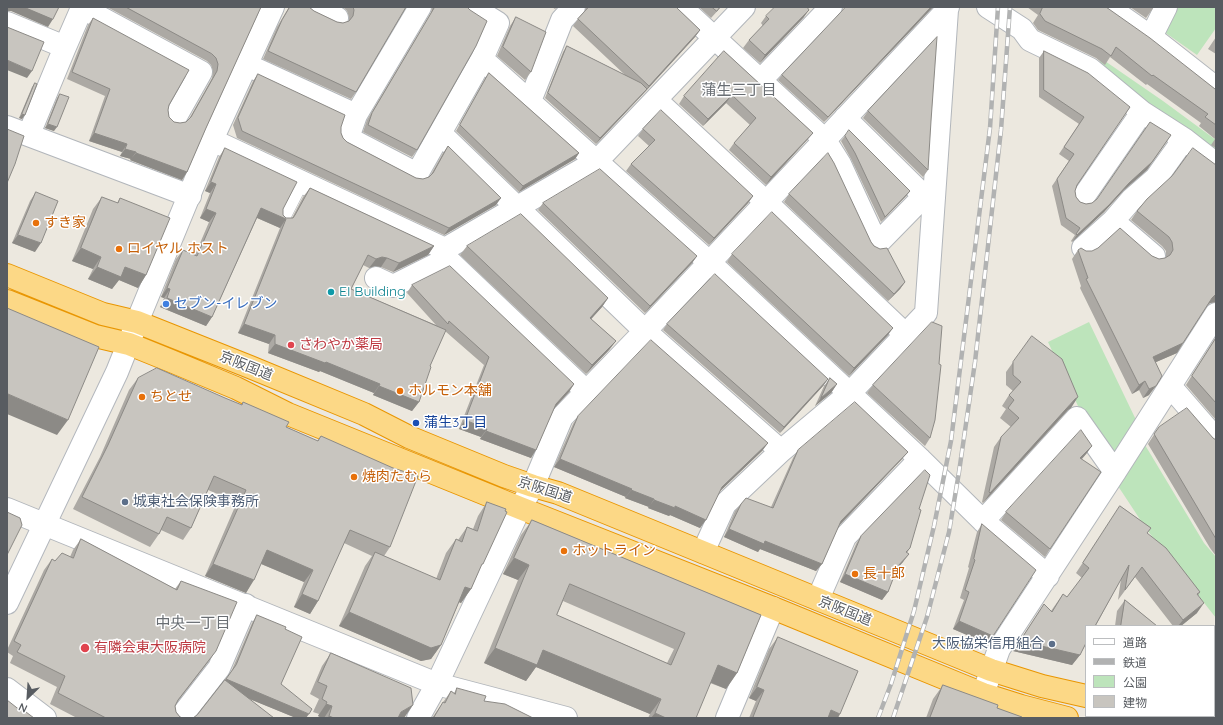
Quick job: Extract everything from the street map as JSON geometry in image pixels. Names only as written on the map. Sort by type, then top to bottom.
[{"type":"highway","name":"京阪国道","points":[[7,275],[103,314],[137,322],[364,414],[409,437],[504,476],[558,493],[991,670],[1042,686],[1085,696]]},
{"type":"highway","name":"京阪国道","points":[[7,301],[95,336],[129,344],[236,388],[288,414],[773,608],[983,694],[1064,718]]},
{"type":"street","points":[[29,134],[82,7],[201,72],[175,118]]},
{"type":"street","points":[[7,603],[129,344],[212,140],[273,7]]},
{"type":"street","points":[[314,7],[337,18]]},
{"type":"street","points":[[420,7],[356,115],[348,138],[417,174],[441,134],[482,59],[498,23],[472,7]]},
{"type":"street","points":[[530,101],[562,20],[574,7]]},
{"type":"street","points":[[681,7],[825,140],[840,164],[877,244],[929,197]]},
{"type":"street","points":[[376,278],[393,286],[446,254],[517,207],[597,161],[744,7]]},
{"type":"street","points":[[760,81],[831,7]]},
{"type":"street","points":[[988,7],[1022,30],[1030,40],[1090,69],[1142,112],[1184,140],[1216,164]]},
{"type":"street","points":[[1108,7],[1151,37],[1216,88]]},
{"type":"street","points":[[1151,37],[1166,7]]},
{"type":"street","points":[[418,718],[437,684],[520,508],[533,486],[562,417],[646,331],[947,8]]},
{"type":"street","points":[[703,552],[725,504],[781,451],[849,394],[926,313],[929,197],[947,8]]},
{"type":"street","points":[[7,23],[65,47]]},
{"type":"street","points":[[482,59],[709,262],[983,521],[1048,576]]},
{"type":"street","points":[[247,65],[356,115]]},
{"type":"street","points":[[656,100],[906,335]]},
{"type":"street","points":[[1082,199],[1142,112]]},
{"type":"street","points":[[845,118],[929,197]]},
{"type":"street","points":[[7,127],[29,134],[190,196]]},
{"type":"street","points":[[441,134],[646,331],[781,451]]},
{"type":"street","points":[[212,140],[303,182],[446,254],[587,392]]},
{"type":"street","points":[[1083,248],[1113,221],[1132,199],[1156,178],[1184,140]]},
{"type":"street","points":[[1113,221],[1154,256]]},
{"type":"street","points":[[983,694],[999,649],[1048,576],[1216,314]]},
{"type":"street","points":[[1170,386],[1216,439]]},
{"type":"street","points":[[983,521],[1077,418],[1115,472]]},
{"type":"street","points":[[818,599],[845,537],[920,460]]},
{"type":"street","points":[[7,509],[437,684],[566,718]]},
{"type":"street","points":[[180,718],[219,668],[246,605]]},
{"type":"street","points":[[727,718],[773,608]]},
{"type":"street","points":[[7,689],[45,718]]},
{"type":"lane","points":[[284,221],[303,182]]},
{"type":"green space","points":[[1171,7],[1216,7],[1216,28],[1197,55],[1160,29]]},
{"type":"green space","points":[[1102,59],[1216,140],[1216,155],[1095,68]]},
{"type":"green space","points":[[1089,322],[1137,422],[1120,455],[1113,455],[1078,406],[1048,342]]},
{"type":"green space","points":[[1142,440],[1204,543],[1216,557],[1216,618],[1147,530],[1116,483]]},
{"type":"building","points":[[24,7],[59,7],[53,19]]},
{"type":"building","points":[[126,7],[261,7],[187,172],[125,149],[127,144],[94,133],[110,89],[72,72],[93,18],[189,70],[169,105],[169,117],[174,122],[186,122],[191,117],[217,71],[218,64],[216,58],[212,54]]},
{"type":"building","points":[[290,7],[309,7],[337,22],[343,23],[349,21],[353,16],[353,7],[406,7],[356,92],[268,51],[282,20]]},
{"type":"building","points":[[435,7],[467,7],[487,21],[476,46],[417,150],[368,125],[372,113]]},
{"type":"building","points":[[589,7],[676,7],[700,30],[649,86],[578,19]]},
{"type":"building","points":[[712,7],[720,7],[717,11]]},
{"type":"building","points":[[775,7],[807,7],[809,10],[765,55],[749,40],[769,19],[766,16]]},
{"type":"building","points":[[846,7],[931,7],[828,117],[782,75]]},
{"type":"building","points":[[1043,7],[1106,7],[1150,38],[1216,89],[1216,125],[1205,117],[1208,114],[1153,75],[1152,76],[1116,47],[1111,56],[1102,49],[1045,21],[1040,14]]},
{"type":"building","points":[[516,17],[546,32],[531,72],[503,47]]},
{"type":"building","points":[[7,27],[44,42],[32,71],[7,60]]},
{"type":"building","points":[[937,37],[931,121],[928,170],[868,111]]},
{"type":"building","points":[[567,46],[641,83],[647,89],[600,138],[548,93]]},
{"type":"building","points":[[724,51],[813,133],[771,177],[734,143],[756,118],[732,95],[708,119],[684,96]]},
{"type":"building","points":[[1044,51],[1088,73],[1130,107],[1077,185],[1075,191],[1076,197],[1080,202],[1086,204],[1092,203],[1097,199],[1150,122],[1171,135],[1152,162],[1077,235],[1076,234],[1080,228],[1066,218],[1057,179],[1074,154],[1064,147],[1084,117],[1044,90]]},
{"type":"building","points":[[489,73],[579,153],[523,186],[460,125]]},
{"type":"building","points":[[258,74],[345,115],[341,127],[341,133],[347,142],[416,178],[423,179],[429,177],[433,173],[448,146],[501,198],[449,228],[242,131],[238,118]]},
{"type":"building","points":[[35,83],[37,84],[25,115],[22,114]]},
{"type":"building","points":[[60,94],[69,97],[57,127],[48,124]]},
{"type":"building","points":[[661,110],[753,196],[714,238],[631,164],[655,140],[643,129]]},
{"type":"building","points":[[7,129],[24,136],[7,183]]},
{"type":"building","points":[[849,130],[910,191],[885,217],[855,153],[845,136]]},
{"type":"building","points":[[225,148],[297,182],[283,209],[283,215],[286,218],[293,218],[310,188],[434,246],[399,263],[382,257],[376,259],[368,255],[351,289],[446,330],[430,366],[431,367],[419,402],[326,362],[325,363],[275,344],[275,335],[244,324],[286,219],[261,208],[212,317],[167,298],[170,289],[167,288],[183,250],[197,256],[216,213],[206,209],[216,184],[211,182]]},
{"type":"building","points":[[1193,148],[1216,165],[1216,294],[1183,343],[1153,357],[1162,376],[1156,386],[1149,389],[1145,381],[1139,385],[1086,279],[1088,278],[1078,250],[1081,248],[1086,251],[1092,251],[1098,248],[1120,228],[1152,256],[1159,259],[1170,255],[1173,250],[1172,242],[1169,237],[1137,211],[1147,199],[1172,176]]},
{"type":"building","points":[[828,153],[871,242],[874,246],[880,249],[887,248],[905,282],[894,294],[789,194]]},
{"type":"building","points":[[600,169],[697,256],[650,306],[543,203]]},
{"type":"building","points":[[36,192],[58,201],[41,243],[18,235]]},
{"type":"building","points":[[102,197],[118,203],[120,198],[170,218],[146,275],[125,267],[121,277],[97,267],[101,257],[81,248]]},
{"type":"building","points":[[772,212],[893,328],[854,368],[732,254]]},
{"type":"building","points":[[521,214],[608,298],[590,318],[616,341],[592,365],[467,246]]},
{"type":"building","points":[[450,266],[574,384],[556,404],[536,450],[486,431],[487,429],[465,420],[489,357],[449,321],[448,324],[412,285]]},
{"type":"building","points":[[715,274],[828,379],[784,427],[667,324]]},
{"type":"building","points":[[7,308],[99,347],[68,420],[8,394],[7,397]]},
{"type":"building","points":[[932,322],[942,326],[939,364],[941,365],[935,420],[930,438],[873,385]]},
{"type":"building","points":[[1032,336],[1062,359],[1078,397],[990,493],[1001,437],[1019,418],[1008,408],[1014,400],[1009,395],[1021,382],[1013,375],[1013,362]]},
{"type":"building","points":[[1216,338],[1216,403],[1192,376]]},
{"type":"building","points":[[651,340],[768,443],[722,487],[706,520],[675,506],[675,508],[654,500],[631,490],[632,489],[560,459],[578,416]]},
{"type":"building","points":[[157,368],[242,405],[243,402],[289,422],[286,427],[318,441],[321,436],[393,468],[418,476],[390,547],[350,530],[318,601],[302,594],[313,570],[267,550],[254,580],[213,564],[246,490],[214,476],[191,528],[167,517],[159,534],[82,497],[108,445],[138,378]]},
{"type":"building","points":[[830,378],[837,384],[821,398]]},
{"type":"building","points":[[855,402],[908,452],[841,521],[822,564],[765,541],[764,544],[729,529],[741,504],[746,498],[773,508],[798,450]]},
{"type":"building","points":[[1187,408],[1216,440],[1216,539],[1154,434],[1159,427]]},
{"type":"building","points":[[1081,430],[1092,446],[1080,458],[1101,472],[1050,549],[1006,512]]},
{"type":"building","points":[[925,470],[930,475],[919,509],[921,510],[910,548],[906,552],[909,554],[898,566],[888,592],[845,574],[861,536]]},
{"type":"building","points":[[487,502],[506,509],[505,511],[507,512],[471,589],[465,587],[441,645],[431,648],[349,612],[375,552],[440,580],[456,539],[462,542],[467,527],[477,531]]},
{"type":"building","points":[[1120,506],[1151,528],[1147,533],[1166,548],[1200,592],[1197,594],[1204,603],[1183,620],[1142,567],[1125,590],[1129,565],[1096,625],[1085,625],[1085,645],[1080,655],[1020,641],[1044,604],[1052,612],[1063,594],[1067,597],[1089,568],[1083,563]]},
{"type":"building","points":[[7,512],[20,518],[22,525],[7,555]]},
{"type":"building","points":[[532,520],[761,615],[737,673],[718,665],[696,718],[666,718],[655,713],[661,699],[543,650],[537,665],[495,648],[529,565],[514,558]],"holes":[[[570,584],[685,633],[671,665],[557,615]]]},
{"type":"building","points":[[982,524],[1036,570],[993,636],[959,621],[969,592],[965,590],[975,560]]},
{"type":"building","points":[[81,539],[177,590],[181,581],[237,602],[216,651],[175,706],[176,712],[183,718],[106,718],[58,693],[65,676],[17,652],[21,645],[14,641],[52,559],[55,561],[62,553],[73,558]]},
{"type":"building","points":[[1125,600],[1156,625],[1121,625]]},
{"type":"building","points":[[257,615],[286,627],[285,629],[302,637],[281,684],[312,709],[309,714],[226,679],[236,665]]},
{"type":"building","points":[[778,637],[858,671],[840,714],[831,710],[828,718],[753,717],[764,690],[757,687]]},
{"type":"building","points":[[1215,643],[1216,643],[1216,659],[1215,658]]},
{"type":"building","points":[[331,653],[411,688],[413,705],[401,712],[398,718],[334,718],[329,716],[332,706],[326,704],[327,702],[322,699],[327,686],[318,682]]},
{"type":"building","points":[[1215,672],[1216,673],[1215,685]]},
{"type":"building","points":[[225,680],[274,718],[193,718]]},
{"type":"building","points":[[943,685],[998,705],[997,708],[1022,718],[930,718]]},
{"type":"building","points":[[457,688],[486,696],[484,701],[505,704],[533,718],[434,717],[443,702],[445,703],[451,691],[455,694]]},
{"type":"building","points":[[7,700],[21,711],[22,709],[34,718],[7,718]]},
{"type":"railway","points":[[878,718],[891,684],[914,611],[934,526],[951,441],[990,128],[998,7]]},
{"type":"railway","points":[[893,718],[927,617],[949,532],[959,472],[975,362],[1001,130],[1010,7]]},
{"type":"place","name":"すき家","points":[[36,223]]},
{"type":"place","name":"ロイヤル ホスト","points":[[119,249]]},
{"type":"place","name":"EI Building","points":[[331,292]]},
{"type":"place","name":"セブン-イレブン","points":[[166,304]]},
{"type":"place","name":"さわやか薬局","points":[[291,345]]},
{"type":"place","name":"ホルモン本舗","points":[[400,391]]},
{"type":"place","name":"ちとせ","points":[[142,397]]},
{"type":"place","name":"蒲生3丁目","points":[[416,423]]},
{"type":"place","name":"焼肉たむら","points":[[354,477]]},
{"type":"place","name":"城東社会保険事務所","points":[[125,502]]},
{"type":"place","name":"ホットライン","points":[[564,551]]},
{"type":"place","name":"長十郎","points":[[855,574]]},
{"type":"place","name":"大阪協栄信用組合","points":[[1052,644]]},
{"type":"place","name":"有隣会東大阪病院","points":[[85,648]]},
{"type":"district","name":"蒲生三丁目","points":[[739,90]]},
{"type":"district","name":"中央一丁目","points":[[193,623]]}]
